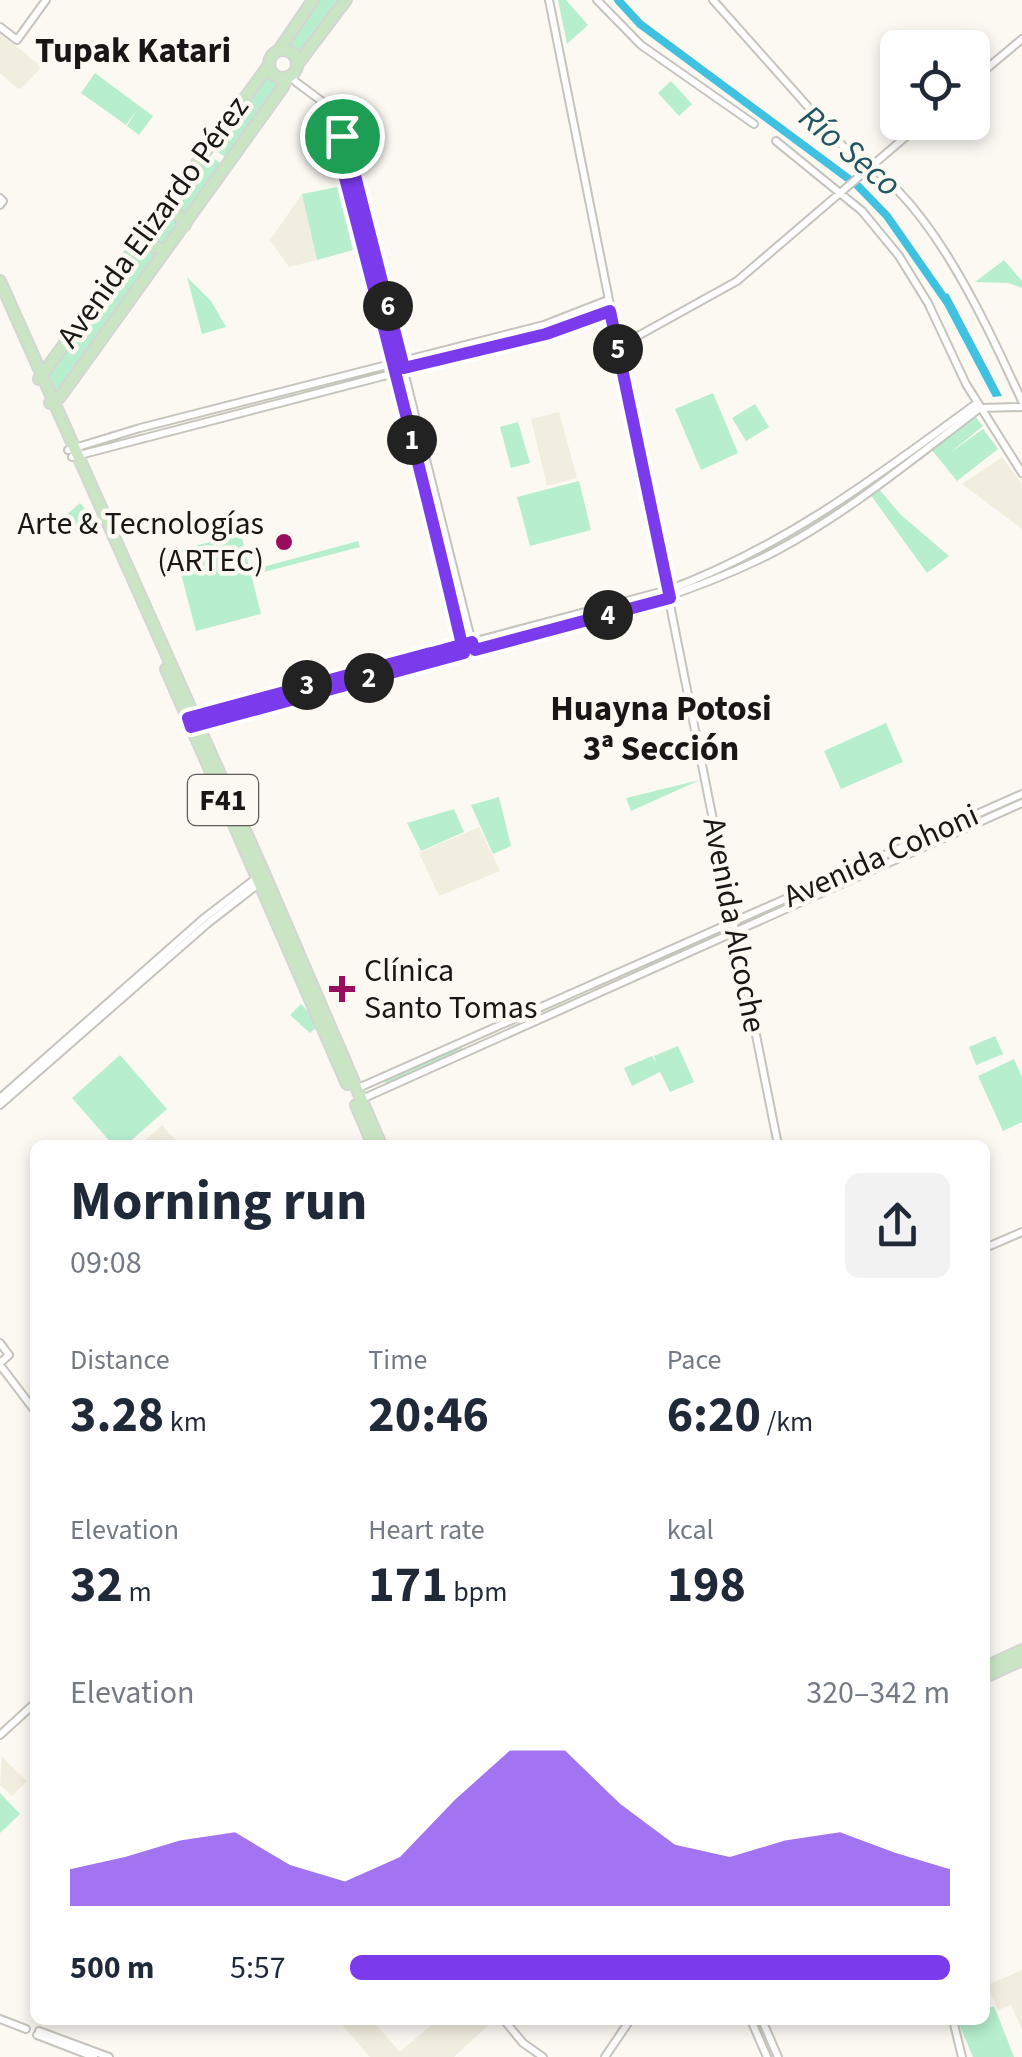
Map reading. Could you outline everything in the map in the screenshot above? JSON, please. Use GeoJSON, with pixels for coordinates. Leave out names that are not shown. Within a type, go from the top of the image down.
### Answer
{"type":"FeatureCollection","features":[{"type":"Feature","properties":{"kind":"main road"},"geometry":{"type":"LineString","coordinates":[[279,50],[292,53],[292,73],[274,75],[269,66],[272,54],[279,50],[312,0]]}},
{"type":"Feature","properties":{"kind":"main road","name":"Avenida Elizardo Pérez"},"geometry":{"type":"LineString","coordinates":[[51,403],[346,0]]}},
{"type":"Feature","properties":{"kind":"main road","name":"Avenida Elizardo Pérez"},"geometry":{"type":"LineString","coordinates":[[40,378],[269,66]]}},
{"type":"Feature","properties":{"kind":"main road"},"geometry":{"type":"LineString","coordinates":[[164,206],[178,212],[185,225]]}},
{"type":"Feature","properties":{"kind":"main road"},"geometry":{"type":"LineString","coordinates":[[143,236],[154,248],[166,250]]}},
{"type":"Feature","properties":{"kind":"main road","name":"F41"},"geometry":{"type":"LineString","coordinates":[[0,281],[379,1140]]}},
{"type":"Feature","properties":{"kind":"main road","name":"F41"},"geometry":{"type":"LineString","coordinates":[[2,302],[40,378]]}},
{"type":"Feature","properties":{"kind":"main road","name":"F41"},"geometry":{"type":"LineString","coordinates":[[262,878],[371,1140]]}},
{"type":"Feature","properties":{"kind":"main road"},"geometry":{"type":"LineString","coordinates":[[990,1664],[1022,1650]]}},
{"type":"Feature","properties":{"kind":"main road"},"geometry":{"type":"LineString","coordinates":[[990,1675],[1022,1660]]}},
{"type":"Feature","properties":{"kind":"street"},"geometry":{"type":"LineString","coordinates":[[0,27],[17,40],[46,0]]}},
{"type":"Feature","properties":{"kind":"street","name":"Avenida Alcoche"},"geometry":{"type":"LineString","coordinates":[[549,0],[777,1140]]}},
{"type":"Feature","properties":{"kind":"street"},"geometry":{"type":"LineString","coordinates":[[597,0],[641,45],[754,124]]}},
{"type":"Feature","properties":{"kind":"street"},"geometry":{"type":"LineString","coordinates":[[193,721],[669,594],[781,548],[846,508],[979,406],[1022,404],[966,287],[924,223],[872,165],[851,155],[713,0]]}},
{"type":"Feature","properties":{"kind":"street"},"geometry":{"type":"LineString","coordinates":[[990,66],[1022,40]]}},
{"type":"Feature","properties":{"kind":"street"},"geometry":{"type":"LineString","coordinates":[[292,73],[352,123],[334,148],[338,151],[463,649]]}},
{"type":"Feature","properties":{"kind":"street"},"geometry":{"type":"LineString","coordinates":[[342,136],[473,646]]}},
{"type":"Feature","properties":{"kind":"street"},"geometry":{"type":"LineString","coordinates":[[776,140],[862,212],[910,271],[979,406],[1022,473]]}},
{"type":"Feature","properties":{"kind":"street"},"geometry":{"type":"LineString","coordinates":[[618,348],[721,292],[902,140]]}},
{"type":"Feature","properties":{"kind":"street"},"geometry":{"type":"LineString","coordinates":[[73,452],[544,325],[608,300]]}},
{"type":"Feature","properties":{"kind":"street"},"geometry":{"type":"LineString","coordinates":[[403,364],[546,334],[610,311]]}},
{"type":"Feature","properties":{"kind":"street","name":"Avenida Cohoni"},"geometry":{"type":"LineString","coordinates":[[359,1095],[733,920],[1022,794]]}},
{"type":"Feature","properties":{"kind":"street","name":"Avenida Cohoni"},"geometry":{"type":"LineString","coordinates":[[359,1095],[1022,804]]}},
{"type":"Feature","properties":{"kind":"street"},"geometry":{"type":"LineString","coordinates":[[0,1101],[203,920],[262,878]]}},
{"type":"Feature","properties":{"kind":"street"},"geometry":{"type":"LineString","coordinates":[[990,1246],[1022,1232]]}},
{"type":"Feature","properties":{"kind":"street"},"geometry":{"type":"LineString","coordinates":[[0,1344],[10,1354],[0,1364],[30,1404]]}},
{"type":"Feature","properties":{"kind":"street"},"geometry":{"type":"LineString","coordinates":[[0,1735],[30,1707]]}},
{"type":"Feature","properties":{"kind":"street"},"geometry":{"type":"LineString","coordinates":[[0,2019],[26,2029]]}},
{"type":"Feature","properties":{"kind":"street"},"geometry":{"type":"LineString","coordinates":[[508,2025],[543,2057]]}},
{"type":"Feature","properties":{"kind":"street"},"geometry":{"type":"LineString","coordinates":[[605,2057],[627,2025]]}},
{"type":"Feature","properties":{"kind":"street"},"geometry":{"type":"LineString","coordinates":[[754,2025],[768,2057]]}},
{"type":"Feature","properties":{"kind":"street"},"geometry":{"type":"LineString","coordinates":[[764,2025],[778,2057]]}},
{"type":"Feature","properties":{"kind":"street"},"geometry":{"type":"LineString","coordinates":[[954,2025],[962,2057]]}},
{"type":"Feature","properties":{"kind":"street"},"geometry":{"type":"LineString","coordinates":[[94,2057],[38,2033],[109,2057]]}},
{"type":"Feature","properties":{"kind":"shaded area"},"geometry":{"type":"Polygon","coordinates":[[[0,33],[40,69],[22,88],[18,89],[0,73],[0,33]]]}},
{"type":"Feature","properties":{"kind":"shaded area"},"geometry":{"type":"Polygon","coordinates":[[[302,194],[317,260],[289,267],[270,240],[302,194]]]}},
{"type":"Feature","properties":{"kind":"shaded area"},"geometry":{"type":"Polygon","coordinates":[[[559,412],[577,478],[547,486],[531,419],[559,412]]]}},
{"type":"Feature","properties":{"kind":"shaded area"},"geometry":{"type":"Polygon","coordinates":[[[1002,457],[1022,484],[1022,529],[962,484],[1002,457]]]}},
{"type":"Feature","properties":{"kind":"shaded area"},"geometry":{"type":"Polygon","coordinates":[[[479,827],[500,871],[439,896],[419,853],[479,827]]]}},
{"type":"Feature","properties":{"kind":"shaded area"},"geometry":{"type":"Polygon","coordinates":[[[162,1125],[176,1140],[145,1140],[162,1125]]]}},
{"type":"Feature","properties":{"kind":"shaded area"},"geometry":{"type":"Polygon","coordinates":[[[2,1757],[27,1781],[12,1796],[0,1785],[2,1757]]]}},
{"type":"Feature","properties":{"kind":"shaded area"},"geometry":{"type":"Polygon","coordinates":[[[1022,1970],[1022,2029],[1011,2005],[998,2010],[990,1984],[1022,1970]]]}},
{"type":"Feature","properties":{"kind":"shaded area"},"geometry":{"type":"Polygon","coordinates":[[[342,2025],[376,2025],[400,2052],[431,2025],[489,2025],[454,2057],[370,2057],[342,2025]]]}},
{"type":"Feature","properties":{"kind":"green space"},"geometry":{"type":"Polygon","coordinates":[[[316,0],[340,0],[299,58],[287,46],[316,0]]]}},
{"type":"Feature","properties":{"kind":"green space"},"geometry":{"type":"Polygon","coordinates":[[[558,0],[566,0],[588,25],[567,44],[558,0]]]}},
{"type":"Feature","properties":{"kind":"green space"},"geometry":{"type":"Polygon","coordinates":[[[268,71],[272,78],[284,82],[228,159],[212,148],[268,71]]]}},
{"type":"Feature","properties":{"kind":"green space"},"geometry":{"type":"Polygon","coordinates":[[[95,73],[153,116],[139,135],[127,126],[137,110],[126,125],[81,93],[95,73]]]}},
{"type":"Feature","properties":{"kind":"green space"},"geometry":{"type":"Polygon","coordinates":[[[671,81],[692,104],[679,116],[658,93],[671,81]]]}},
{"type":"Feature","properties":{"kind":"green space"},"geometry":{"type":"Polygon","coordinates":[[[208,154],[223,165],[186,215],[171,204],[208,154]]]}},
{"type":"Feature","properties":{"kind":"green space"},"geometry":{"type":"Polygon","coordinates":[[[337,187],[353,250],[317,260],[302,194],[337,187]]]}},
{"type":"Feature","properties":{"kind":"green space"},"geometry":{"type":"Polygon","coordinates":[[[170,213],[180,226],[167,243],[157,243],[151,232],[164,214],[170,213]]]}},
{"type":"Feature","properties":{"kind":"green space"},"geometry":{"type":"Polygon","coordinates":[[[145,241],[160,253],[58,394],[49,374],[145,241]]]}},
{"type":"Feature","properties":{"kind":"green space"},"geometry":{"type":"Polygon","coordinates":[[[1004,260],[1022,281],[1022,288],[1008,283],[975,282],[1004,260]]]}},
{"type":"Feature","properties":{"kind":"green space"},"geometry":{"type":"Polygon","coordinates":[[[187,277],[211,301],[226,327],[202,334],[187,277]]]}},
{"type":"Feature","properties":{"kind":"green space"},"geometry":{"type":"Polygon","coordinates":[[[713,393],[738,453],[701,470],[675,409],[713,393]]]}},
{"type":"Feature","properties":{"kind":"green space"},"geometry":{"type":"Polygon","coordinates":[[[755,404],[769,427],[746,441],[732,418],[755,404]]]}},
{"type":"Feature","properties":{"kind":"green space"},"geometry":{"type":"Polygon","coordinates":[[[974,415],[983,426],[950,453],[983,429],[998,449],[957,481],[931,449],[974,415]]]}},
{"type":"Feature","properties":{"kind":"green space"},"geometry":{"type":"Polygon","coordinates":[[[518,422],[530,463],[511,468],[500,427],[518,422]]]}},
{"type":"Feature","properties":{"kind":"green space"},"geometry":{"type":"Polygon","coordinates":[[[579,481],[591,530],[530,546],[517,497],[579,481]]]}},
{"type":"Feature","properties":{"kind":"green space"},"geometry":{"type":"Polygon","coordinates":[[[878,488],[901,515],[949,556],[927,573],[870,494],[878,488]]]}},
{"type":"Feature","properties":{"kind":"green space"},"geometry":{"type":"Polygon","coordinates":[[[80,503],[91,516],[70,535],[58,522],[80,503]]]}},
{"type":"Feature","properties":{"kind":"green space"},"geometry":{"type":"Polygon","coordinates":[[[241,534],[261,614],[196,631],[175,551],[241,534]]]}},
{"type":"Feature","properties":{"kind":"green space"},"geometry":{"type":"Polygon","coordinates":[[[358,541],[360,547],[264,572],[263,567],[358,541]]]}},
{"type":"Feature","properties":{"kind":"green space"},"geometry":{"type":"Polygon","coordinates":[[[886,723],[903,762],[841,789],[824,751],[886,723]]]}},
{"type":"Feature","properties":{"kind":"green space"},"geometry":{"type":"Polygon","coordinates":[[[700,780],[631,811],[626,798],[700,780]]]}},
{"type":"Feature","properties":{"kind":"green space"},"geometry":{"type":"Polygon","coordinates":[[[499,797],[511,846],[493,854],[471,805],[499,797]]]}},
{"type":"Feature","properties":{"kind":"green space"},"geometry":{"type":"Polygon","coordinates":[[[454,809],[464,832],[421,851],[407,823],[454,809]]]}},
{"type":"Feature","properties":{"kind":"green space"},"geometry":{"type":"Polygon","coordinates":[[[975,817],[977,821],[820,891],[818,887],[975,817]]]}},
{"type":"Feature","properties":{"kind":"green space"},"geometry":{"type":"Polygon","coordinates":[[[301,1004],[318,1021],[310,1033],[290,1015],[301,1004]]]}},
{"type":"Feature","properties":{"kind":"green space"},"geometry":{"type":"Polygon","coordinates":[[[995,1036],[1003,1054],[976,1065],[969,1047],[995,1036]]]}},
{"type":"Feature","properties":{"kind":"green space"},"geometry":{"type":"Polygon","coordinates":[[[461,1046],[463,1051],[387,1084],[384,1081],[461,1046]]]}},
{"type":"Feature","properties":{"kind":"green space"},"geometry":{"type":"Polygon","coordinates":[[[678,1046],[694,1082],[670,1092],[660,1072],[632,1086],[624,1068],[652,1056],[656,1063],[654,1056],[678,1046]]]}},
{"type":"Feature","properties":{"kind":"green space"},"geometry":{"type":"Polygon","coordinates":[[[120,1055],[167,1109],[132,1140],[109,1140],[72,1098],[120,1055]]]}},
{"type":"Feature","properties":{"kind":"green space"},"geometry":{"type":"Polygon","coordinates":[[[1014,1059],[1022,1077],[1022,1122],[1003,1131],[978,1076],[1014,1059]]]}},
{"type":"Feature","properties":{"kind":"green space"},"geometry":{"type":"Polygon","coordinates":[[[0,1793],[20,1814],[0,1833],[0,1793]]]}},
{"type":"Feature","properties":{"kind":"green space"},"geometry":{"type":"Polygon","coordinates":[[[994,2006],[1014,2057],[973,2057],[959,2025],[990,2025],[990,2008],[994,2006]]]}},
{"type":"Feature","properties":{"kind":"water"},"geometry":{"type":"Polygon","coordinates":[[[948,293],[1002,396],[993,397],[940,297],[948,293]]]}},
{"type":"Feature","properties":{"kind":"waterway","name":"Río Seco"},"geometry":{"type":"LineString","coordinates":[[618,0],[640,24],[857,185],[887,216],[947,302]]}},
{"type":"Feature","properties":{"kind":"place","name":"Arte & Tecnologías (ARTEC)"},"geometry":{"type":"Point","coordinates":[284,542]}},
{"type":"Feature","properties":{"kind":"place","name":"Clínica Santo Tomas"},"geometry":{"type":"Point","coordinates":[342,989]}},
{"type":"Feature","properties":{"kind":"district","name":"Tupak Katari"},"geometry":{"type":"Point","coordinates":[133,51]}},
{"type":"Feature","properties":{"kind":"district","name":"Huayna Potosi 3ª Sección"},"geometry":{"type":"Point","coordinates":[661,729]}},
{"type":"Feature","properties":{"kind":"route"},"geometry":{"type":"LineString","coordinates":[[342,136],[334,148],[356,220],[445,571],[462,645],[464,653],[191,727],[188,718],[289,690],[432,653],[462,645],[472,642],[475,650],[670,598],[610,311],[546,334],[404,368],[342,136]]}}]}
